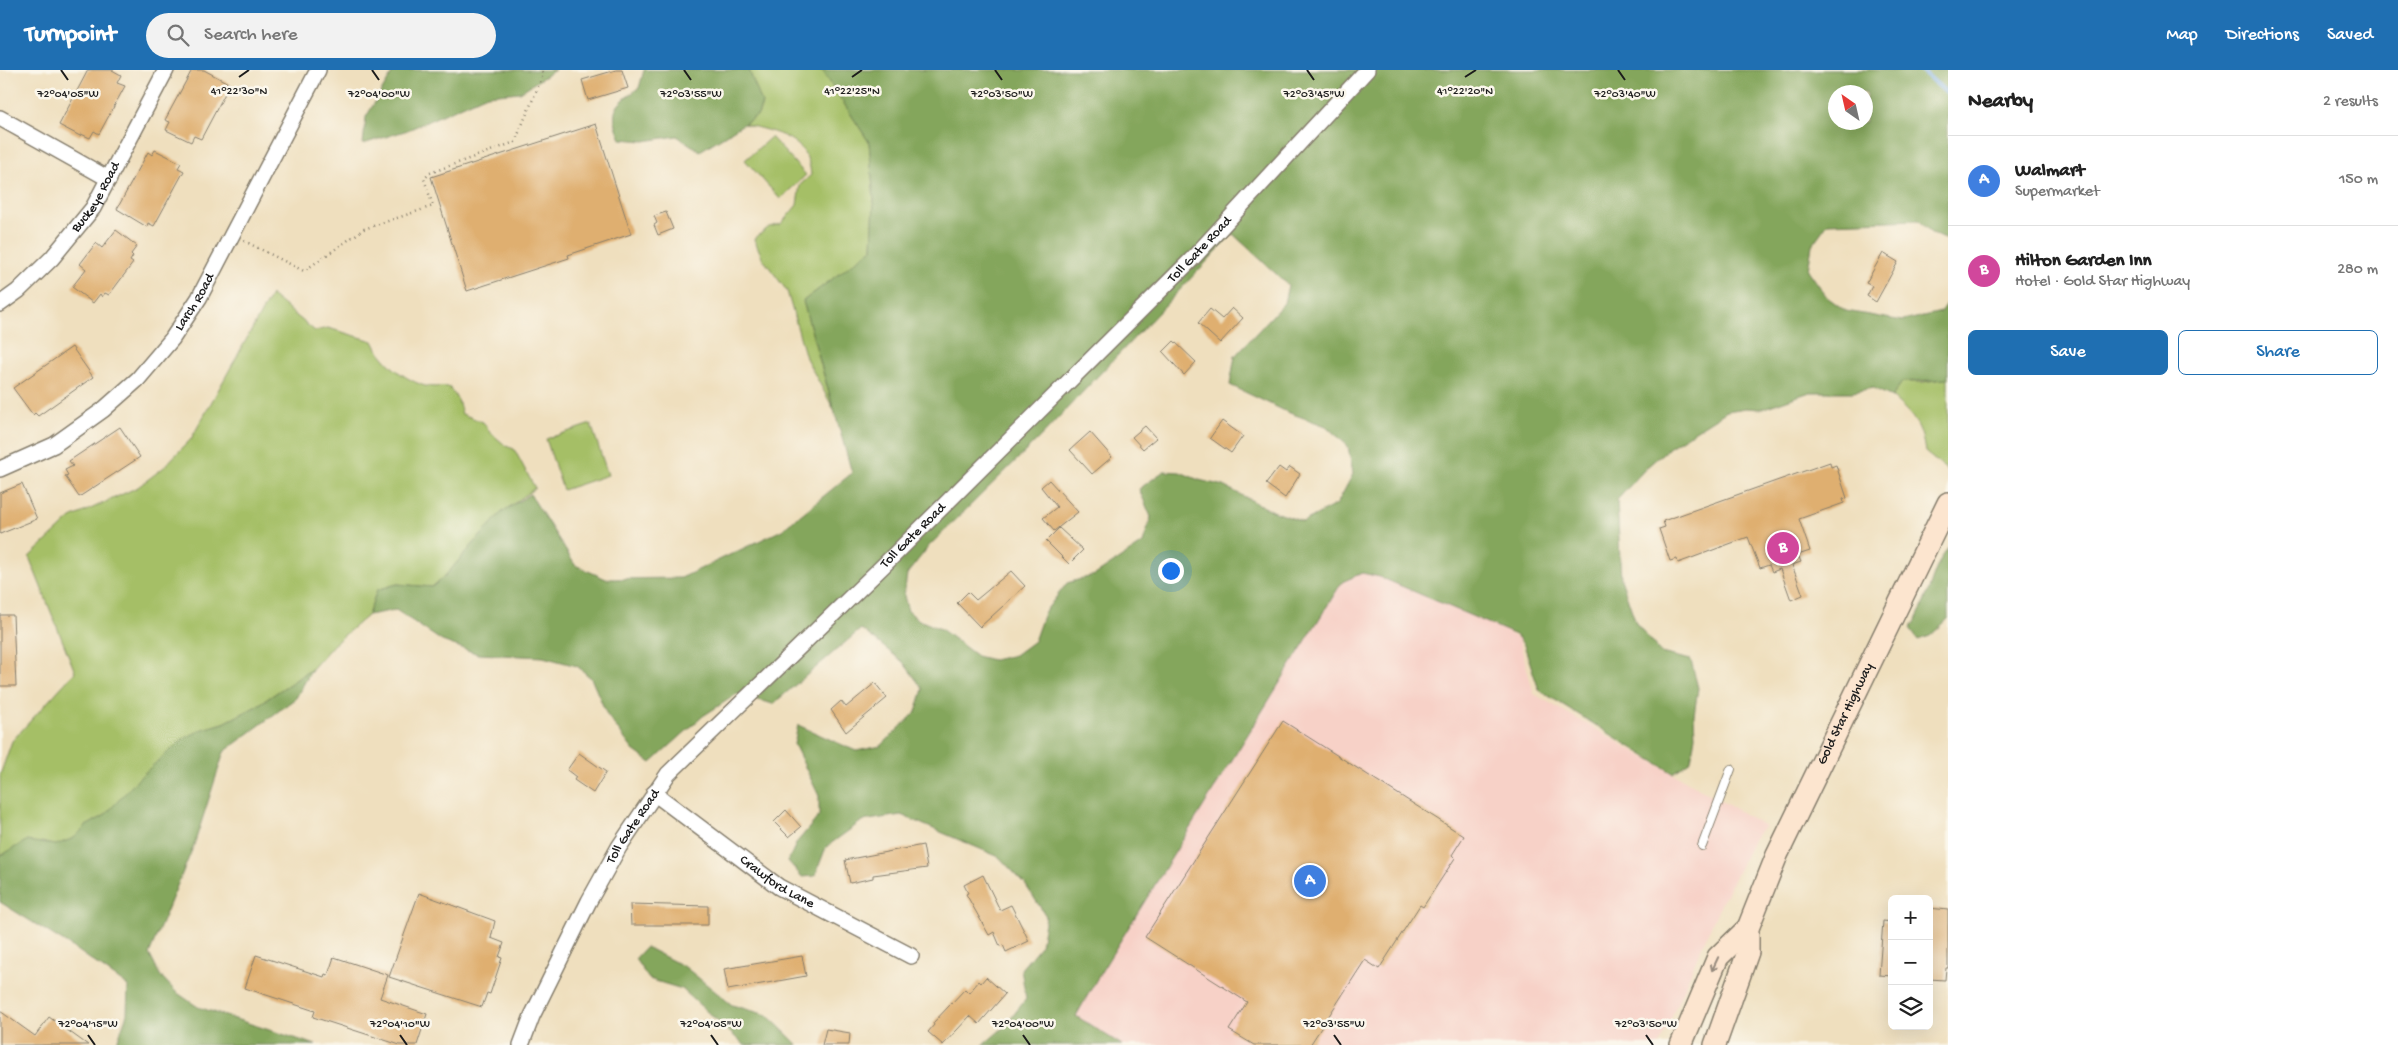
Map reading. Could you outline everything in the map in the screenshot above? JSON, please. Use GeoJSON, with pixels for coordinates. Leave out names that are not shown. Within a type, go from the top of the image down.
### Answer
{"type":"FeatureCollection","features":[{"type":"Feature","properties":{"kind":"main road","name":"Gold Star Highway"},"geometry":{"type":"LineString","coordinates":[[1715,1045],[1748,952],[1748,928],[1777,855],[1948,503]]}},
{"type":"Feature","properties":{"kind":"main road","name":"Gold Star Highway"},"geometry":{"type":"LineString","coordinates":[[1681,1045],[1718,957],[1748,928]]}},
{"type":"Feature","properties":{"kind":"street","name":"Buckeye Road"},"geometry":{"type":"LineString","coordinates":[[0,304],[18,291],[52,258],[93,208],[166,70]]}},
{"type":"Feature","properties":{"kind":"street","name":"Larch Road"},"geometry":{"type":"LineString","coordinates":[[0,469],[54,444],[102,410],[138,379],[172,339],[188,315],[232,236],[318,70]]}},
{"type":"Feature","properties":{"kind":"street","name":"Toll Gate Road"},"geometry":{"type":"LineString","coordinates":[[521,1045],[532,1016],[589,901],[619,847],[668,774],[883,566],[1191,260],[1367,70]]}},
{"type":"Feature","properties":{"kind":"street"},"geometry":{"type":"LineString","coordinates":[[0,118],[109,179]]}},
{"type":"Feature","properties":{"kind":"street","name":"Crawford Lane"},"geometry":{"type":"LineString","coordinates":[[654,793],[779,887],[911,956]]}},
{"type":"Feature","properties":{"kind":"lane"},"geometry":{"type":"LineString","coordinates":[[1702,846],[1731,769]]}},
{"type":"Feature","properties":{"kind":"path"},"geometry":{"type":"LineString","coordinates":[[232,236],[304,270],[364,229],[433,206],[424,179],[430,173],[515,142],[544,76],[541,70]]}},
{"type":"Feature","properties":{"kind":"shaded area"},"geometry":{"type":"Polygon","coordinates":[[[1355,543],[1519,639],[1534,694],[1765,826],[1756,835],[1718,910],[1659,1045],[1025,1045],[1355,543]]]}},
{"type":"Feature","properties":{"kind":"green space"},"geometry":{"type":"Polygon","coordinates":[[[394,70],[555,70],[520,92],[487,95],[408,130],[363,144],[366,117],[394,70]]]}},
{"type":"Feature","properties":{"kind":"green space"},"geometry":{"type":"Polygon","coordinates":[[[644,70],[749,70],[762,103],[758,115],[700,151],[677,136],[644,141],[621,139],[615,121],[616,109],[624,99],[639,88],[644,70]]]}},
{"type":"Feature","properties":{"kind":"green space"},"geometry":{"type":"Polygon","coordinates":[[[749,70],[822,70],[869,142],[874,200],[872,249],[803,301],[833,408],[806,358],[787,291],[763,259],[754,239],[769,227],[781,224],[797,205],[800,185],[811,175],[809,162],[797,144],[788,138],[768,130],[744,124],[758,115],[762,104],[749,70]]]}},
{"type":"Feature","properties":{"kind":"green space"},"geometry":{"type":"Polygon","coordinates":[[[822,70],[1948,70],[1948,240],[1932,234],[1919,220],[1828,223],[1812,245],[1808,270],[1827,297],[1846,311],[1903,321],[1941,312],[1948,302],[1948,379],[1902,382],[1892,397],[1873,388],[1853,392],[1810,392],[1761,409],[1746,408],[1727,411],[1670,447],[1647,467],[1617,500],[1621,579],[1636,623],[1661,653],[1691,660],[1698,688],[1694,715],[1695,736],[1691,761],[1673,773],[1539,690],[1524,645],[1516,635],[1380,577],[1362,573],[1342,582],[1098,977],[1076,1016],[1122,1045],[983,1045],[1004,1027],[1026,999],[1021,969],[1041,945],[1046,916],[1025,884],[999,857],[901,815],[862,821],[826,847],[815,876],[802,877],[788,861],[797,842],[819,816],[819,796],[794,744],[798,725],[856,751],[881,746],[916,712],[923,689],[903,662],[861,629],[773,704],[737,694],[703,716],[651,763],[633,750],[607,715],[591,678],[577,666],[543,657],[478,654],[442,641],[396,610],[368,615],[377,590],[397,584],[432,587],[445,576],[501,513],[530,494],[575,565],[606,579],[681,578],[782,530],[852,473],[803,301],[872,249],[874,200],[869,142],[822,70]],[[1233,234],[1038,439],[929,546],[907,574],[904,596],[908,611],[919,620],[941,629],[977,656],[993,660],[1015,655],[1034,641],[1044,613],[1067,583],[1095,575],[1143,543],[1151,517],[1139,489],[1164,471],[1180,472],[1199,480],[1224,486],[1270,510],[1303,522],[1337,504],[1353,474],[1348,446],[1326,426],[1287,412],[1230,385],[1235,356],[1284,303],[1288,285],[1233,234]]]}},
{"type":"Feature","properties":{"kind":"green space"},"geometry":{"type":"Polygon","coordinates":[[[771,137],[806,175],[780,199],[745,160],[771,137]]]}},
{"type":"Feature","properties":{"kind":"green space"},"geometry":{"type":"Polygon","coordinates":[[[271,295],[315,331],[328,328],[373,341],[387,362],[407,378],[425,386],[449,387],[458,400],[462,414],[483,422],[490,432],[506,446],[514,449],[535,488],[501,513],[445,576],[432,587],[397,584],[377,590],[368,615],[333,645],[312,669],[255,707],[224,723],[203,729],[104,816],[86,826],[74,838],[56,846],[42,842],[0,856],[0,775],[12,741],[75,672],[29,557],[71,518],[138,487],[163,468],[191,439],[271,295]]]}},
{"type":"Feature","properties":{"kind":"green space"},"geometry":{"type":"Polygon","coordinates":[[[1948,378],[1948,471],[1925,452],[1921,434],[1915,421],[1892,397],[1902,382],[1924,382],[1948,378]]]}},
{"type":"Feature","properties":{"kind":"green space"},"geometry":{"type":"Polygon","coordinates":[[[591,424],[608,475],[563,490],[546,439],[591,424]]]}},
{"type":"Feature","properties":{"kind":"green space"},"geometry":{"type":"Polygon","coordinates":[[[1948,547],[1948,619],[1930,636],[1918,640],[1910,629],[1917,619],[1937,567],[1948,547]]]}},
{"type":"Feature","properties":{"kind":"green space"},"geometry":{"type":"Polygon","coordinates":[[[312,669],[296,698],[224,752],[194,845],[149,954],[160,975],[176,992],[198,1007],[316,1045],[116,1045],[127,1014],[128,986],[77,950],[0,902],[0,856],[26,841],[56,845],[74,838],[86,826],[104,816],[141,776],[183,739],[203,729],[224,723],[255,707],[312,669]]]}},
{"type":"Feature","properties":{"kind":"green space"},"geometry":{"type":"Polygon","coordinates":[[[646,947],[685,967],[732,1005],[767,1015],[798,1045],[744,1045],[682,989],[649,979],[635,959],[646,947]]]}},
{"type":"Feature","properties":{"kind":"building"},"geometry":{"type":"Polygon","coordinates":[[[88,70],[112,70],[121,75],[117,83],[125,86],[99,134],[94,131],[90,138],[81,134],[80,136],[59,125],[88,70]]]}},
{"type":"Feature","properties":{"kind":"building"},"geometry":{"type":"Polygon","coordinates":[[[192,70],[204,70],[230,84],[201,139],[194,136],[191,142],[166,130],[170,122],[165,120],[192,70]]]}},
{"type":"Feature","properties":{"kind":"building"},"geometry":{"type":"Polygon","coordinates":[[[622,70],[628,88],[588,100],[582,80],[622,70]]]}},
{"type":"Feature","properties":{"kind":"building"},"geometry":{"type":"Polygon","coordinates":[[[596,124],[631,234],[568,255],[569,258],[467,291],[431,177],[596,124]]]}},
{"type":"Feature","properties":{"kind":"building"},"geometry":{"type":"Polygon","coordinates":[[[155,150],[181,163],[178,168],[184,171],[154,226],[148,223],[147,227],[117,209],[148,152],[152,155],[155,150]]]}},
{"type":"Feature","properties":{"kind":"building"},"geometry":{"type":"Polygon","coordinates":[[[666,212],[673,229],[658,235],[654,225],[657,223],[654,216],[666,212]]]}},
{"type":"Feature","properties":{"kind":"building"},"geometry":{"type":"Polygon","coordinates":[[[116,230],[137,246],[131,254],[133,256],[130,261],[133,263],[109,295],[105,293],[102,297],[100,294],[93,303],[72,287],[86,269],[80,264],[96,243],[102,248],[116,230]]]}},
{"type":"Feature","properties":{"kind":"building"},"geometry":{"type":"Polygon","coordinates":[[[1883,253],[1898,262],[1876,302],[1867,296],[1872,286],[1866,283],[1883,253]]]}},
{"type":"Feature","properties":{"kind":"building"},"geometry":{"type":"Polygon","coordinates":[[[1232,308],[1243,318],[1220,343],[1198,323],[1210,309],[1222,319],[1232,308]]]}},
{"type":"Feature","properties":{"kind":"building"},"geometry":{"type":"Polygon","coordinates":[[[1174,341],[1196,362],[1184,375],[1163,352],[1174,341]]]}},
{"type":"Feature","properties":{"kind":"building"},"geometry":{"type":"Polygon","coordinates":[[[72,347],[93,377],[38,416],[35,413],[33,415],[13,388],[72,347]]]}},
{"type":"Feature","properties":{"kind":"building"},"geometry":{"type":"Polygon","coordinates":[[[1222,421],[1243,436],[1231,453],[1210,438],[1222,421]]]}},
{"type":"Feature","properties":{"kind":"building"},"geometry":{"type":"Polygon","coordinates":[[[1145,426],[1156,438],[1143,449],[1132,437],[1145,426]]]}},
{"type":"Feature","properties":{"kind":"building"},"geometry":{"type":"Polygon","coordinates":[[[120,427],[140,457],[79,497],[65,476],[68,475],[65,470],[73,466],[69,461],[120,427]]]}},
{"type":"Feature","properties":{"kind":"building"},"geometry":{"type":"Polygon","coordinates":[[[1090,432],[1112,457],[1092,474],[1070,450],[1090,432]]]}},
{"type":"Feature","properties":{"kind":"building"},"geometry":{"type":"Polygon","coordinates":[[[1830,462],[1831,467],[1836,465],[1847,498],[1843,499],[1844,503],[1799,519],[1810,551],[1798,555],[1801,562],[1792,565],[1803,595],[1791,600],[1780,569],[1772,572],[1769,565],[1760,568],[1748,537],[1678,563],[1677,559],[1670,561],[1659,529],[1665,527],[1663,521],[1830,462]]]}},
{"type":"Feature","properties":{"kind":"building"},"geometry":{"type":"Polygon","coordinates":[[[1279,467],[1286,472],[1290,467],[1300,474],[1285,498],[1266,484],[1279,467]]]}},
{"type":"Feature","properties":{"kind":"building"},"geometry":{"type":"Polygon","coordinates":[[[1049,480],[1078,512],[1054,531],[1043,518],[1057,507],[1041,487],[1049,480]]]}},
{"type":"Feature","properties":{"kind":"building"},"geometry":{"type":"Polygon","coordinates":[[[22,484],[37,519],[0,534],[0,493],[22,484]]]}},
{"type":"Feature","properties":{"kind":"building"},"geometry":{"type":"Polygon","coordinates":[[[1059,528],[1083,550],[1069,564],[1046,541],[1059,528]]]}},
{"type":"Feature","properties":{"kind":"building"},"geometry":{"type":"Polygon","coordinates":[[[1011,571],[1025,586],[980,627],[957,603],[968,592],[976,600],[1011,571]]]}},
{"type":"Feature","properties":{"kind":"building"},"geometry":{"type":"Polygon","coordinates":[[[0,615],[13,615],[16,686],[0,686],[0,615]]]}},
{"type":"Feature","properties":{"kind":"building"},"geometry":{"type":"Polygon","coordinates":[[[875,683],[887,698],[846,732],[831,710],[841,701],[846,707],[875,683]]]}},
{"type":"Feature","properties":{"kind":"building"},"geometry":{"type":"Polygon","coordinates":[[[1283,721],[1464,836],[1452,855],[1455,858],[1423,907],[1420,905],[1379,969],[1365,960],[1310,1045],[1254,1045],[1229,1030],[1247,1002],[1145,937],[1283,721]]]}},
{"type":"Feature","properties":{"kind":"building"},"geometry":{"type":"Polygon","coordinates":[[[579,753],[606,772],[593,793],[574,780],[576,777],[567,770],[579,753]]]}},
{"type":"Feature","properties":{"kind":"building"},"geometry":{"type":"Polygon","coordinates":[[[786,810],[801,827],[789,837],[774,822],[786,810]]]}},
{"type":"Feature","properties":{"kind":"building"},"geometry":{"type":"Polygon","coordinates":[[[923,845],[927,868],[873,875],[873,878],[850,883],[845,860],[923,845]]]}},
{"type":"Feature","properties":{"kind":"building"},"geometry":{"type":"Polygon","coordinates":[[[983,875],[1000,910],[1011,905],[1029,941],[1006,952],[1003,945],[1000,946],[994,932],[989,935],[966,894],[968,893],[964,885],[983,875]]]}},
{"type":"Feature","properties":{"kind":"building"},"geometry":{"type":"Polygon","coordinates":[[[419,893],[495,921],[491,938],[504,943],[499,957],[502,958],[490,994],[487,993],[482,1007],[389,977],[419,893]]]}},
{"type":"Feature","properties":{"kind":"building"},"geometry":{"type":"Polygon","coordinates":[[[630,904],[708,906],[708,925],[631,925],[630,904]]]}},
{"type":"Feature","properties":{"kind":"building"},"geometry":{"type":"Polygon","coordinates":[[[1933,908],[1948,910],[1948,968],[1946,968],[1945,980],[1933,979],[1933,908]]]}},
{"type":"Feature","properties":{"kind":"building"},"geometry":{"type":"Polygon","coordinates":[[[1883,921],[1888,922],[1888,976],[1879,975],[1883,921]]]}},
{"type":"Feature","properties":{"kind":"building"},"geometry":{"type":"Polygon","coordinates":[[[256,955],[324,977],[325,974],[328,975],[334,957],[388,975],[380,998],[427,1014],[417,1045],[400,1045],[313,1017],[315,1011],[245,988],[256,955]]]}},
{"type":"Feature","properties":{"kind":"building"},"geometry":{"type":"Polygon","coordinates":[[[802,956],[806,976],[728,990],[724,969],[802,956]]]}},
{"type":"Feature","properties":{"kind":"building"},"geometry":{"type":"Polygon","coordinates":[[[986,977],[1005,994],[979,1024],[970,1016],[943,1045],[928,1032],[934,1025],[933,1023],[965,989],[969,993],[979,981],[981,983],[986,977]]]}},
{"type":"Feature","properties":{"kind":"building"},"geometry":{"type":"Polygon","coordinates":[[[0,1011],[35,1036],[49,1017],[88,1045],[0,1045],[0,1011]]]}},
{"type":"Feature","properties":{"kind":"building"},"geometry":{"type":"Polygon","coordinates":[[[826,1029],[850,1033],[849,1045],[822,1045],[826,1029]]]}},
{"type":"Feature","properties":{"kind":"waterway"},"geometry":{"type":"LineString","coordinates":[[1921,70],[1948,94]]}},
{"type":"Feature","properties":{"kind":"place","name":"Hilton Garden Inn"},"geometry":{"type":"Point","coordinates":[1783,548]}},
{"type":"Feature","properties":{"kind":"place","name":"Walmart"},"geometry":{"type":"Point","coordinates":[1310,881]}}]}
